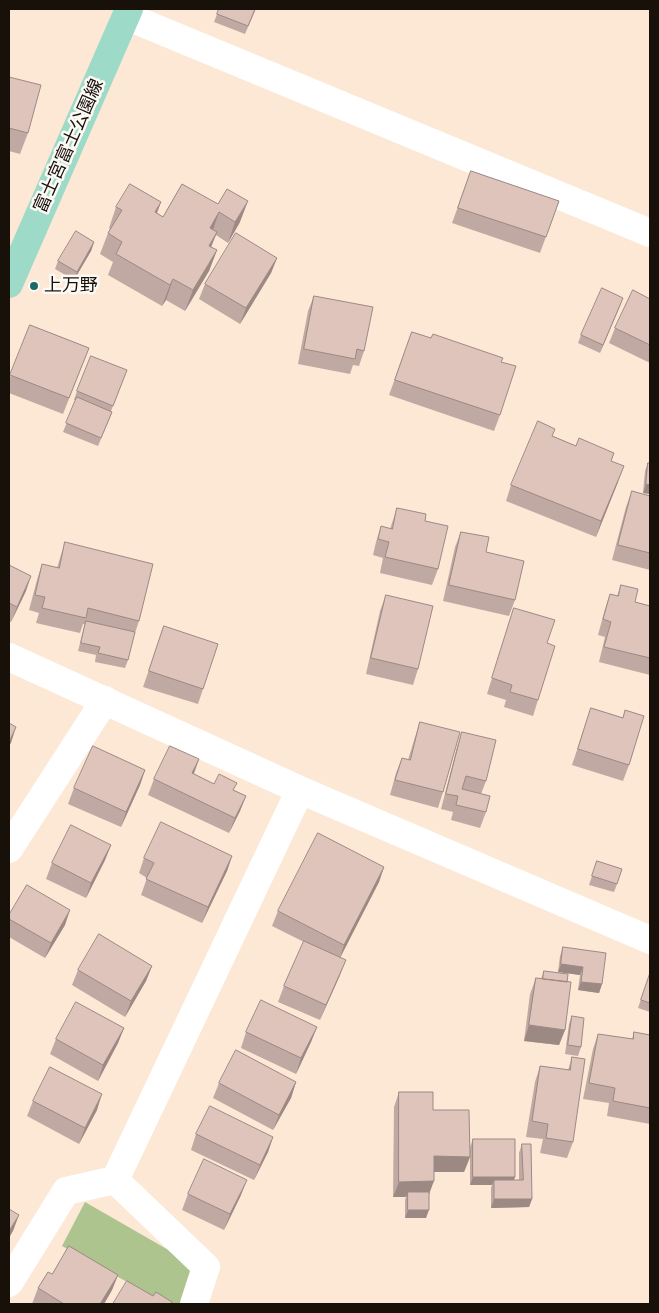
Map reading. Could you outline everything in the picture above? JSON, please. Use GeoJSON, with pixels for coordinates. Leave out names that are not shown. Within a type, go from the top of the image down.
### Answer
{"type":"FeatureCollection","features":[{"type":"Feature","properties":{"kind":"main road","name":"富士宮富士公園線"},"geometry":{"type":"LineString","coordinates":[[9,284],[128,12]]}},
{"type":"Feature","properties":{"kind":"street"},"geometry":{"type":"LineString","coordinates":[[128,12],[650,233]]}},
{"type":"Feature","properties":{"kind":"street"},"geometry":{"type":"LineString","coordinates":[[9,657],[300,790],[650,940]]}},
{"type":"Feature","properties":{"kind":"street"},"geometry":{"type":"LineString","coordinates":[[9,849],[105,700]]}},
{"type":"Feature","properties":{"kind":"street"},"geometry":{"type":"LineString","coordinates":[[115,1180],[300,790]]}},
{"type":"Feature","properties":{"kind":"street"},"geometry":{"type":"LineString","coordinates":[[9,1283],[66,1190],[115,1180]]}},
{"type":"Feature","properties":{"kind":"street"},"geometry":{"type":"LineString","coordinates":[[115,1180],[206,1267],[194,1304]]}},
{"type":"Feature","properties":{"kind":"green space"},"geometry":{"type":"Polygon","coordinates":[[[85,1202],[198,1267],[186,1304],[167,1304],[62,1246],[85,1202]]]}},
{"type":"Feature","properties":{"kind":"building"},"geometry":{"type":"Polygon","coordinates":[[[219,9],[255,9],[248,26],[217,14],[219,9]]]}},
{"type":"Feature","properties":{"kind":"building"},"geometry":{"type":"Polygon","coordinates":[[[9,77],[41,85],[28,133],[9,128],[9,77]]]}},
{"type":"Feature","properties":{"kind":"building"},"geometry":{"type":"Polygon","coordinates":[[[471,171],[559,201],[546,237],[458,208],[471,171]]]}},
{"type":"Feature","properties":{"kind":"building"},"geometry":{"type":"Polygon","coordinates":[[[130,184],[161,202],[155,212],[163,217],[182,184],[218,204],[227,189],[248,201],[235,222],[219,212],[210,228],[217,232],[209,246],[217,250],[193,290],[173,279],[170,285],[116,254],[122,242],[108,233],[122,210],[116,207],[130,184]]]}},
{"type":"Feature","properties":{"kind":"building"},"geometry":{"type":"Polygon","coordinates":[[[76,231],[94,242],[77,272],[58,261],[76,231]]]}},
{"type":"Feature","properties":{"kind":"building"},"geometry":{"type":"Polygon","coordinates":[[[236,233],[277,258],[246,308],[205,284],[236,233]]]}},
{"type":"Feature","properties":{"kind":"building"},"geometry":{"type":"Polygon","coordinates":[[[602,288],[623,298],[603,345],[581,335],[602,288]]]}},
{"type":"Feature","properties":{"kind":"building"},"geometry":{"type":"Polygon","coordinates":[[[633,290],[650,299],[650,345],[615,328],[633,290]]]}},
{"type":"Feature","properties":{"kind":"building"},"geometry":{"type":"Polygon","coordinates":[[[314,296],[373,307],[364,351],[357,349],[355,359],[304,349],[314,296]]]}},
{"type":"Feature","properties":{"kind":"building"},"geometry":{"type":"Polygon","coordinates":[[[30,325],[89,348],[69,398],[10,375],[30,325]]]}},
{"type":"Feature","properties":{"kind":"building"},"geometry":{"type":"Polygon","coordinates":[[[412,332],[431,338],[433,334],[503,358],[501,362],[516,366],[500,415],[395,380],[412,332]]]}},
{"type":"Feature","properties":{"kind":"building"},"geometry":{"type":"Polygon","coordinates":[[[91,356],[127,370],[113,406],[77,391],[91,356]]]}},
{"type":"Feature","properties":{"kind":"building"},"geometry":{"type":"Polygon","coordinates":[[[77,397],[112,412],[101,438],[66,423],[77,397]]]}},
{"type":"Feature","properties":{"kind":"building"},"geometry":{"type":"Polygon","coordinates":[[[538,421],[555,429],[552,436],[576,446],[579,438],[614,453],[611,461],[624,466],[601,521],[511,485],[538,421]]]}},
{"type":"Feature","properties":{"kind":"building"},"geometry":{"type":"Polygon","coordinates":[[[648,463],[650,463],[650,485],[646,484],[648,463]]]}},
{"type":"Feature","properties":{"kind":"building"},"geometry":{"type":"Polygon","coordinates":[[[632,491],[650,496],[650,553],[618,545],[632,491]]]}},
{"type":"Feature","properties":{"kind":"building"},"geometry":{"type":"Polygon","coordinates":[[[397,508],[426,514],[425,521],[448,526],[438,569],[385,557],[389,542],[378,539],[381,526],[392,529],[397,508]]]}},
{"type":"Feature","properties":{"kind":"building"},"geometry":{"type":"Polygon","coordinates":[[[461,532],[489,537],[486,552],[524,561],[515,600],[449,585],[461,532]]]}},
{"type":"Feature","properties":{"kind":"building"},"geometry":{"type":"Polygon","coordinates":[[[65,542],[153,564],[139,621],[88,608],[86,618],[42,608],[45,597],[35,595],[42,564],[59,568],[65,542]]]}},
{"type":"Feature","properties":{"kind":"building"},"geometry":{"type":"Polygon","coordinates":[[[9,565],[31,576],[17,607],[9,603],[9,565]]]}},
{"type":"Feature","properties":{"kind":"building"},"geometry":{"type":"Polygon","coordinates":[[[621,585],[638,589],[635,602],[650,606],[650,658],[604,647],[611,622],[603,619],[610,594],[618,596],[621,585]]]}},
{"type":"Feature","properties":{"kind":"building"},"geometry":{"type":"Polygon","coordinates":[[[386,595],[433,606],[418,669],[371,658],[386,595]]]}},
{"type":"Feature","properties":{"kind":"building"},"geometry":{"type":"Polygon","coordinates":[[[514,608],[555,620],[547,643],[555,646],[538,700],[510,692],[512,685],[492,678],[514,608]]]}},
{"type":"Feature","properties":{"kind":"building"},"geometry":{"type":"Polygon","coordinates":[[[86,621],[135,632],[128,660],[98,653],[100,647],[81,643],[86,621]]]}},
{"type":"Feature","properties":{"kind":"building"},"geometry":{"type":"Polygon","coordinates":[[[164,626],[218,644],[203,689],[149,671],[164,626]]]}},
{"type":"Feature","properties":{"kind":"building"},"geometry":{"type":"Polygon","coordinates":[[[591,708],[623,718],[625,710],[644,716],[629,765],[578,749],[591,708]]]}},
{"type":"Feature","properties":{"kind":"building"},"geometry":{"type":"Polygon","coordinates":[[[420,722],[460,732],[443,792],[395,780],[402,758],[410,760],[420,722]]]}},
{"type":"Feature","properties":{"kind":"building"},"geometry":{"type":"Polygon","coordinates":[[[9,723],[16,727],[9,742],[9,723]]]}},
{"type":"Feature","properties":{"kind":"building"},"geometry":{"type":"Polygon","coordinates":[[[462,732],[496,740],[486,781],[466,776],[462,789],[490,796],[486,812],[456,805],[458,796],[446,794],[462,732]]]}},
{"type":"Feature","properties":{"kind":"building"},"geometry":{"type":"Polygon","coordinates":[[[93,746],[145,770],[126,812],[74,788],[93,746]]]}},
{"type":"Feature","properties":{"kind":"building"},"geometry":{"type":"Polygon","coordinates":[[[170,746],[199,759],[192,773],[214,784],[219,774],[237,783],[233,790],[246,796],[235,818],[154,779],[170,746]]]}},
{"type":"Feature","properties":{"kind":"building"},"geometry":{"type":"Polygon","coordinates":[[[161,822],[232,856],[208,907],[146,879],[154,863],[144,858],[161,822]]]}},
{"type":"Feature","properties":{"kind":"building"},"geometry":{"type":"Polygon","coordinates":[[[71,825],[111,845],[91,883],[52,863],[71,825]]]}},
{"type":"Feature","properties":{"kind":"building"},"geometry":{"type":"Polygon","coordinates":[[[318,833],[384,867],[344,945],[278,911],[318,833]]]}},
{"type":"Feature","properties":{"kind":"building"},"geometry":{"type":"Polygon","coordinates":[[[597,861],[622,869],[617,884],[592,876],[597,861]]]}},
{"type":"Feature","properties":{"kind":"building"},"geometry":{"type":"Polygon","coordinates":[[[27,885],[70,910],[51,943],[9,919],[9,915],[27,885]]]}},
{"type":"Feature","properties":{"kind":"building"},"geometry":{"type":"Polygon","coordinates":[[[99,934],[152,966],[131,1001],[78,970],[99,934]]]}},
{"type":"Feature","properties":{"kind":"building"},"geometry":{"type":"Polygon","coordinates":[[[304,941],[346,960],[326,1005],[284,986],[304,941]]]}},
{"type":"Feature","properties":{"kind":"building"},"geometry":{"type":"Polygon","coordinates":[[[563,947],[606,953],[602,984],[581,982],[583,967],[561,964],[563,947]]]}},
{"type":"Feature","properties":{"kind":"building"},"geometry":{"type":"Polygon","coordinates":[[[544,971],[568,974],[567,982],[543,979],[544,971]]]}},
{"type":"Feature","properties":{"kind":"building"},"geometry":{"type":"Polygon","coordinates":[[[650,973],[650,1003],[641,1000],[650,973]]]}},
{"type":"Feature","properties":{"kind":"building"},"geometry":{"type":"Polygon","coordinates":[[[536,978],[571,982],[565,1030],[529,1025],[536,978]]]}},
{"type":"Feature","properties":{"kind":"building"},"geometry":{"type":"Polygon","coordinates":[[[261,1000],[317,1027],[301,1058],[246,1032],[261,1000]]]}},
{"type":"Feature","properties":{"kind":"building"},"geometry":{"type":"Polygon","coordinates":[[[76,1002],[124,1028],[103,1065],[56,1039],[76,1002]]]}},
{"type":"Feature","properties":{"kind":"building"},"geometry":{"type":"Polygon","coordinates":[[[572,1016],[584,1018],[581,1047],[568,1045],[572,1016]]]}},
{"type":"Feature","properties":{"kind":"building"},"geometry":{"type":"Polygon","coordinates":[[[634,1032],[650,1035],[650,1108],[613,1101],[615,1088],[589,1083],[598,1034],[633,1039],[634,1032]]]}},
{"type":"Feature","properties":{"kind":"building"},"geometry":{"type":"Polygon","coordinates":[[[236,1050],[296,1082],[279,1115],[219,1083],[236,1050]]]}},
{"type":"Feature","properties":{"kind":"building"},"geometry":{"type":"Polygon","coordinates":[[[572,1057],[585,1059],[573,1142],[546,1138],[548,1124],[532,1121],[540,1066],[570,1070],[572,1057]]]}},
{"type":"Feature","properties":{"kind":"building"},"geometry":{"type":"Polygon","coordinates":[[[50,1067],[102,1094],[85,1128],[33,1101],[50,1067]]]}},
{"type":"Feature","properties":{"kind":"building"},"geometry":{"type":"Polygon","coordinates":[[[399,1092],[433,1092],[433,1110],[469,1110],[470,1157],[434,1156],[434,1181],[399,1182],[399,1092]]]}},
{"type":"Feature","properties":{"kind":"building"},"geometry":{"type":"Polygon","coordinates":[[[210,1106],[273,1137],[260,1165],[196,1134],[210,1106]]]}},
{"type":"Feature","properties":{"kind":"building"},"geometry":{"type":"Polygon","coordinates":[[[473,1139],[515,1139],[515,1177],[473,1177],[473,1139]]]}},
{"type":"Feature","properties":{"kind":"building"},"geometry":{"type":"Polygon","coordinates":[[[522,1144],[531,1144],[532,1199],[494,1199],[494,1180],[523,1180],[522,1144]]]}},
{"type":"Feature","properties":{"kind":"building"},"geometry":{"type":"Polygon","coordinates":[[[204,1159],[247,1180],[230,1214],[188,1194],[204,1159]]]}},
{"type":"Feature","properties":{"kind":"building"},"geometry":{"type":"Polygon","coordinates":[[[408,1192],[429,1192],[429,1210],[408,1210],[408,1192]]]}},
{"type":"Feature","properties":{"kind":"building"},"geometry":{"type":"Polygon","coordinates":[[[9,1209],[19,1215],[9,1231],[9,1209]]]}},
{"type":"Feature","properties":{"kind":"building"},"geometry":{"type":"Polygon","coordinates":[[[69,1246],[118,1275],[100,1304],[64,1304],[38,1288],[48,1272],[52,1274],[69,1246]]]}},
{"type":"Feature","properties":{"kind":"building"},"geometry":{"type":"Polygon","coordinates":[[[127,1281],[153,1296],[156,1292],[172,1302],[171,1304],[113,1304],[127,1281]]]}},
{"type":"Feature","properties":{"kind":"place","name":"上万野"},"geometry":{"type":"Point","coordinates":[34,286]}}]}
